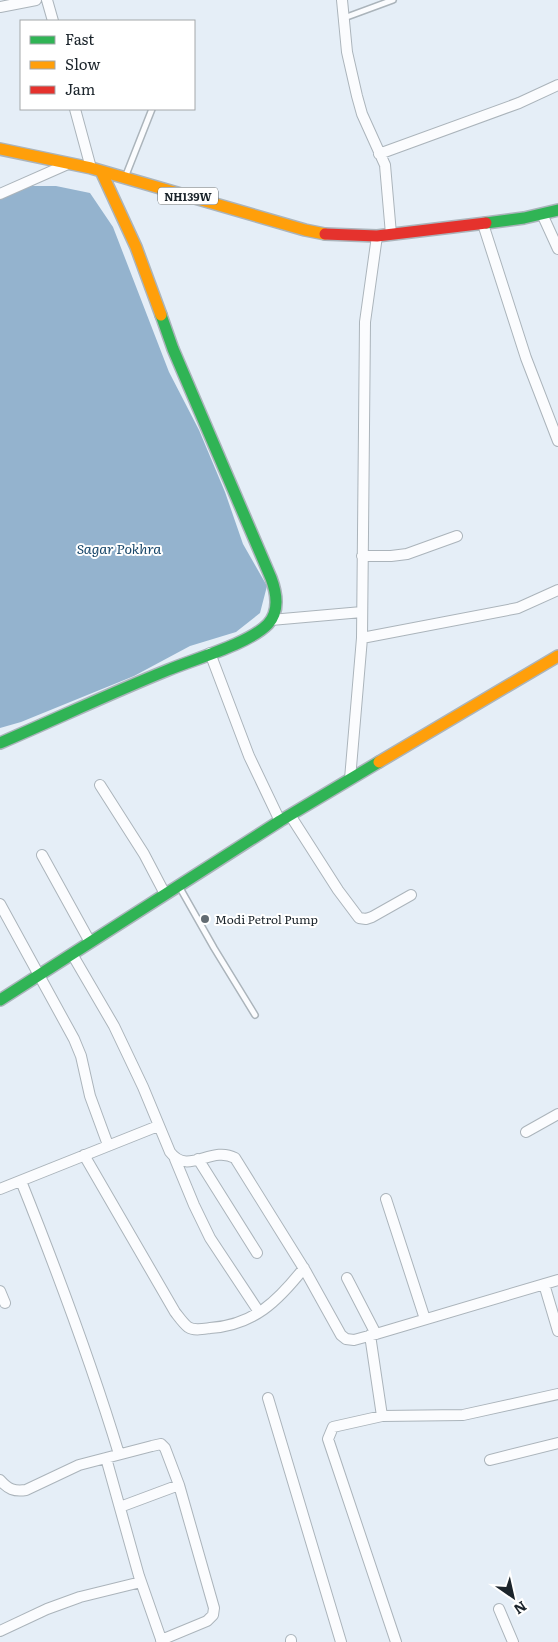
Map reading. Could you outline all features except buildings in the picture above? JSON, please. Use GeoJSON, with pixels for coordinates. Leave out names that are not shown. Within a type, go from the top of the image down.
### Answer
{"type":"FeatureCollection","features":[{"type":"Feature","properties":{"kind":"main road","name":"NH139W"},"geometry":{"type":"LineString","coordinates":[[0,149],[96,169],[305,230],[334,235],[377,236],[483,224],[524,218],[558,210]]}},
{"type":"Feature","properties":{"kind":"main road"},"geometry":{"type":"LineString","coordinates":[[0,744],[253,635],[268,624],[278,605],[276,591],[271,578],[173,349],[136,247],[96,169]]}},
{"type":"Feature","properties":{"kind":"main road"},"geometry":{"type":"LineString","coordinates":[[0,1000],[280,821],[558,656]]}},
{"type":"Feature","properties":{"kind":"street"},"geometry":{"type":"LineString","coordinates":[[0,7],[36,0]]}},
{"type":"Feature","properties":{"kind":"street"},"geometry":{"type":"LineString","coordinates":[[47,0],[53,20]]}},
{"type":"Feature","properties":{"kind":"street"},"geometry":{"type":"LineString","coordinates":[[342,0],[347,52],[357,96],[362,114],[379,154],[386,165],[391,234]]}},
{"type":"Feature","properties":{"kind":"street"},"geometry":{"type":"LineString","coordinates":[[379,154],[518,103],[558,85]]}},
{"type":"Feature","properties":{"kind":"street"},"geometry":{"type":"LineString","coordinates":[[75,110],[96,169]]}},
{"type":"Feature","properties":{"kind":"street"},"geometry":{"type":"LineString","coordinates":[[0,194],[69,164]]}},
{"type":"Feature","properties":{"kind":"street"},"geometry":{"type":"LineString","coordinates":[[542,214],[558,249]]}},
{"type":"Feature","properties":{"kind":"street"},"geometry":{"type":"LineString","coordinates":[[483,224],[526,358],[558,441]]}},
{"type":"Feature","properties":{"kind":"street"},"geometry":{"type":"LineString","coordinates":[[350,779],[362,638],[365,322],[377,236]]}},
{"type":"Feature","properties":{"kind":"street"},"geometry":{"type":"LineString","coordinates":[[362,556],[407,554],[457,536]]}},
{"type":"Feature","properties":{"kind":"street"},"geometry":{"type":"LineString","coordinates":[[362,638],[518,608],[558,590]]}},
{"type":"Feature","properties":{"kind":"street"},"geometry":{"type":"LineString","coordinates":[[271,620],[362,612]]}},
{"type":"Feature","properties":{"kind":"street"},"geometry":{"type":"LineString","coordinates":[[210,653],[249,756],[280,821]]}},
{"type":"Feature","properties":{"kind":"street"},"geometry":{"type":"LineString","coordinates":[[100,785],[144,854],[165,894]]}},
{"type":"Feature","properties":{"kind":"street"},"geometry":{"type":"LineString","coordinates":[[290,815],[338,890],[359,918],[366,919],[372,917],[411,895]]}},
{"type":"Feature","properties":{"kind":"street"},"geometry":{"type":"LineString","coordinates":[[42,855],[90,942]]}},
{"type":"Feature","properties":{"kind":"street"},"geometry":{"type":"LineString","coordinates":[[0,904],[67,1024],[81,1056],[90,1096],[108,1145]]}},
{"type":"Feature","properties":{"kind":"street"},"geometry":{"type":"LineString","coordinates":[[72,954],[114,1026],[210,1238],[259,1312]]}},
{"type":"Feature","properties":{"kind":"street"},"geometry":{"type":"LineString","coordinates":[[526,1132],[558,1114]]}},
{"type":"Feature","properties":{"kind":"street"},"geometry":{"type":"LineString","coordinates":[[0,1189],[158,1126]]}},
{"type":"Feature","properties":{"kind":"street"},"geometry":{"type":"LineString","coordinates":[[175,1159],[183,1162],[220,1153],[228,1154],[235,1158],[307,1274],[341,1335],[346,1339],[354,1340],[558,1280]]}},
{"type":"Feature","properties":{"kind":"street"},"geometry":{"type":"LineString","coordinates":[[84,1155],[175,1312],[188,1327],[194,1330],[226,1327],[259,1312],[307,1274]]}},
{"type":"Feature","properties":{"kind":"street"},"geometry":{"type":"LineString","coordinates":[[198,1159],[257,1253]]}},
{"type":"Feature","properties":{"kind":"street"},"geometry":{"type":"LineString","coordinates":[[21,1181],[51,1256],[102,1396],[119,1454]]}},
{"type":"Feature","properties":{"kind":"street"},"geometry":{"type":"LineString","coordinates":[[386,1198],[425,1319]]}},
{"type":"Feature","properties":{"kind":"street"},"geometry":{"type":"LineString","coordinates":[[347,1278],[373,1334],[382,1416]]}},
{"type":"Feature","properties":{"kind":"street"},"geometry":{"type":"LineString","coordinates":[[544,1284],[558,1331]]}},
{"type":"Feature","properties":{"kind":"street"},"geometry":{"type":"LineString","coordinates":[[0,1291],[5,1303]]}},
{"type":"Feature","properties":{"kind":"street"},"geometry":{"type":"LineString","coordinates":[[396,1642],[328,1439],[333,1427],[382,1416],[463,1415],[558,1394]]}},
{"type":"Feature","properties":{"kind":"street"},"geometry":{"type":"LineString","coordinates":[[268,1398],[341,1642]]}},
{"type":"Feature","properties":{"kind":"street"},"geometry":{"type":"LineString","coordinates":[[490,1460],[558,1443]]}},
{"type":"Feature","properties":{"kind":"street"},"geometry":{"type":"LineString","coordinates":[[0,1480],[10,1490],[26,1490],[79,1465],[119,1454],[161,1444],[168,1453],[180,1486],[214,1608],[213,1615],[207,1621],[161,1641],[141,1582],[106,1458]]}},
{"type":"Feature","properties":{"kind":"street"},"geometry":{"type":"LineString","coordinates":[[120,1507],[180,1486]]}},
{"type":"Feature","properties":{"kind":"street"},"geometry":{"type":"LineString","coordinates":[[0,1630],[80,1597],[141,1582]]}},
{"type":"Feature","properties":{"kind":"street"},"geometry":{"type":"LineString","coordinates":[[499,1609],[513,1642]]}},
{"type":"Feature","properties":{"kind":"lane"},"geometry":{"type":"LineString","coordinates":[[344,18],[393,0]]}},
{"type":"Feature","properties":{"kind":"lane"},"geometry":{"type":"LineString","coordinates":[[125,178],[152,110]]}},
{"type":"Feature","properties":{"kind":"lane"},"geometry":{"type":"LineString","coordinates":[[179,885],[214,948],[255,1015]]}},
{"type":"Feature","properties":{"kind":"water","name":"Sagar Pokhra"},"geometry":{"type":"Polygon","coordinates":[[[31,186],[56,186],[90,193],[113,227],[169,372],[199,430],[225,492],[243,544],[267,586],[260,613],[236,632],[190,646],[134,676],[21,722],[0,728],[0,198],[31,186]]]}},
{"type":"Feature","properties":{"kind":"traffic: fast"},"geometry":{"type":"LineString","coordinates":[[486,223],[524,218],[558,210]]}},
{"type":"Feature","properties":{"kind":"traffic: fast"},"geometry":{"type":"LineString","coordinates":[[0,743],[147,679],[248,638],[268,624],[274,614],[276,596],[271,578],[173,349],[161,315]]}},
{"type":"Feature","properties":{"kind":"traffic: fast"},"geometry":{"type":"LineString","coordinates":[[0,1000],[280,821],[379,762]]}},
{"type":"Feature","properties":{"kind":"traffic: slow"},"geometry":{"type":"LineString","coordinates":[[0,149],[91,168],[305,230],[325,234]]}},
{"type":"Feature","properties":{"kind":"traffic: slow"},"geometry":{"type":"LineString","coordinates":[[101,171],[136,247],[161,315]]}},
{"type":"Feature","properties":{"kind":"traffic: slow"},"geometry":{"type":"LineString","coordinates":[[379,762],[558,656]]}},
{"type":"Feature","properties":{"kind":"traffic: jam"},"geometry":{"type":"LineString","coordinates":[[325,234],[377,236],[486,223]]}},
{"type":"Feature","properties":{"kind":"place","name":"Modi Petrol Pump"},"geometry":{"type":"Point","coordinates":[205,919]}}]}
